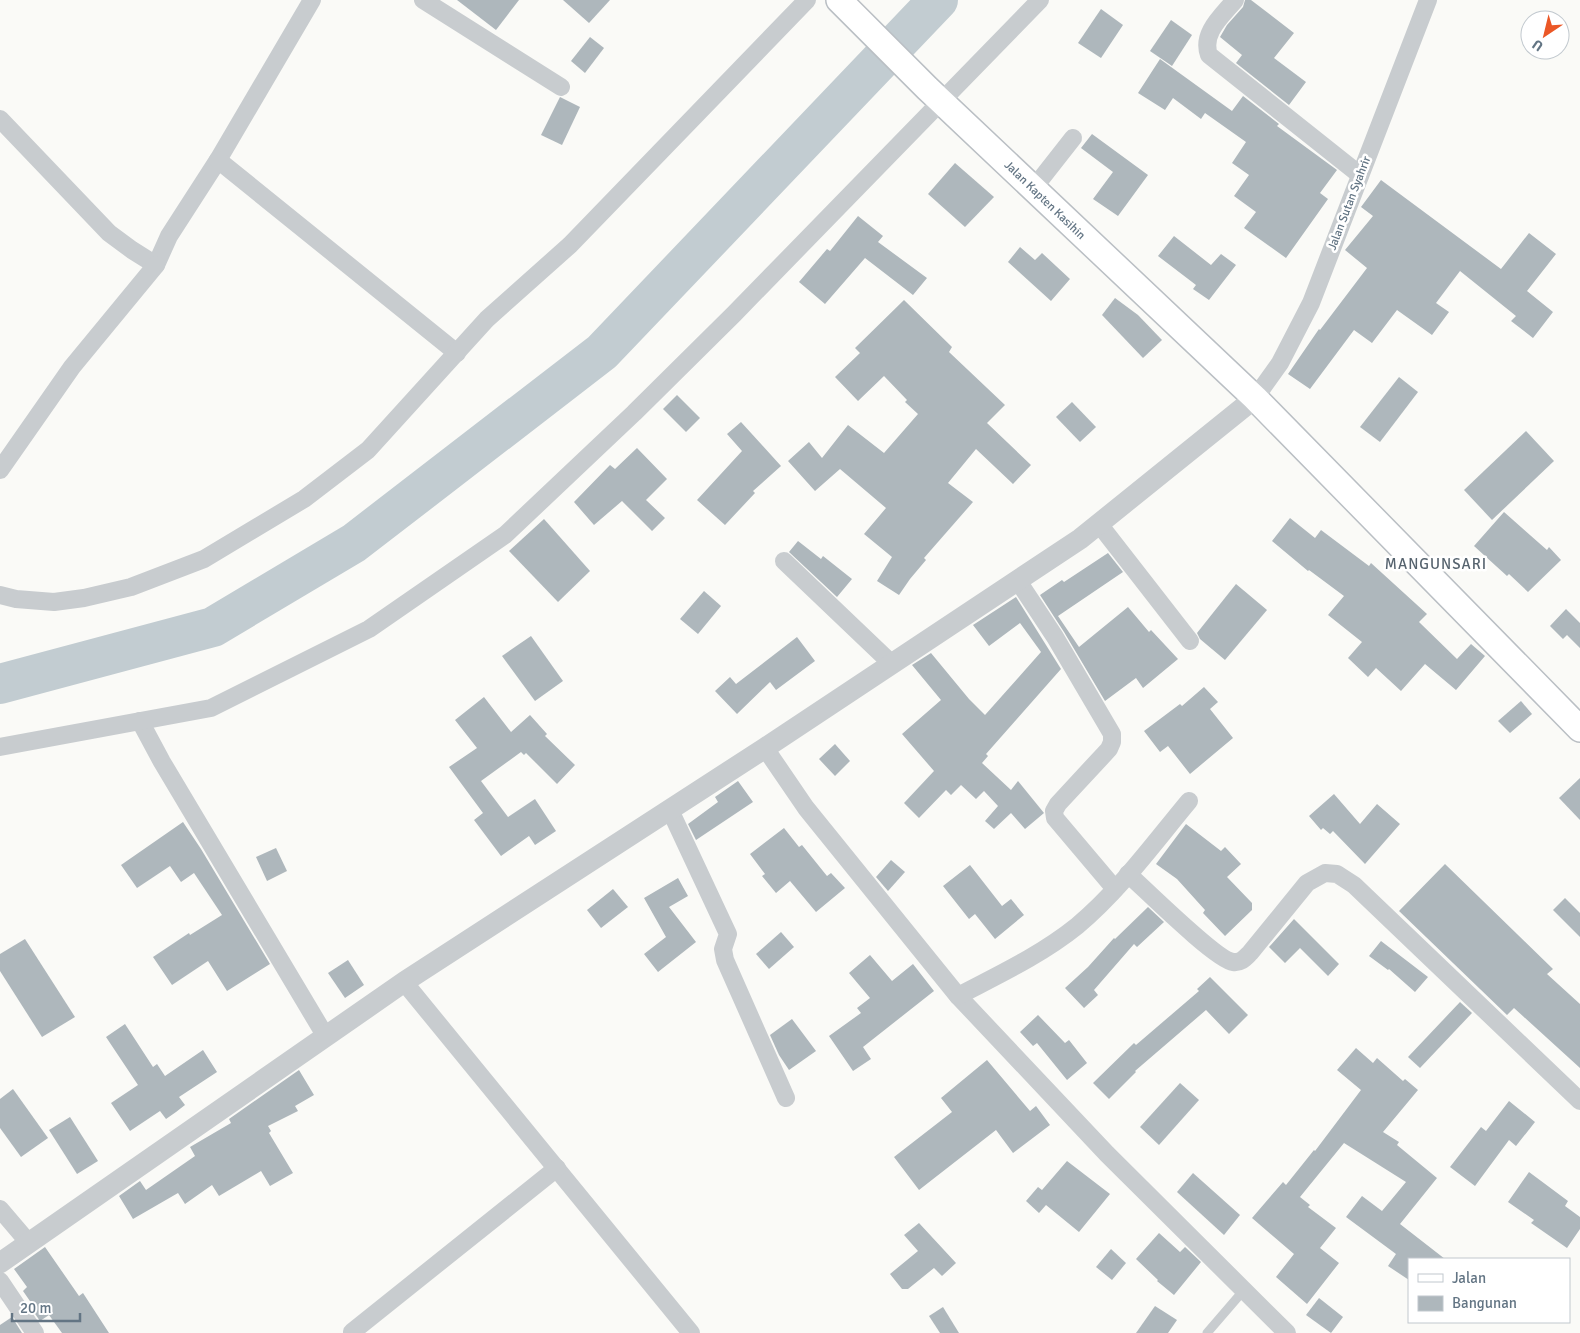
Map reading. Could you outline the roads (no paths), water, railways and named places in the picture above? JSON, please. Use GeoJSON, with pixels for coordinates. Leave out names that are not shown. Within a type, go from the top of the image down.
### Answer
{"type":"FeatureCollection","features":[{"type":"Feature","properties":{"kind":"main road","name":"Jalan Kapten Kasihin"},"geometry":{"type":"LineString","coordinates":[[839,0],[1033,189],[1255,398],[1580,729]]}},
{"type":"Feature","properties":{"kind":"street"},"geometry":{"type":"LineString","coordinates":[[0,470],[72,367],[156,265],[169,236],[218,160],[312,0]]}},
{"type":"Feature","properties":{"kind":"street"},"geometry":{"type":"LineString","coordinates":[[423,0],[561,87]]}},
{"type":"Feature","properties":{"kind":"street"},"geometry":{"type":"LineString","coordinates":[[0,595],[16,599],[54,602],[84,598],[130,588],[204,559],[304,499],[368,450],[487,319],[570,245],[807,0]]}},
{"type":"Feature","properties":{"kind":"street"},"geometry":{"type":"LineString","coordinates":[[0,747],[211,708],[368,629],[504,535],[634,413],[734,314],[934,94],[1040,0]]}},
{"type":"Feature","properties":{"kind":"street"},"geometry":{"type":"LineString","coordinates":[[1235,0],[1210,30],[1206,49],[1209,55],[1360,175]]}},
{"type":"Feature","properties":{"kind":"street","name":"Jalan Sutan Syahrir"},"geometry":{"type":"LineString","coordinates":[[1255,398],[1280,363],[1310,302],[1428,0]]}},
{"type":"Feature","properties":{"kind":"street"},"geometry":{"type":"LineString","coordinates":[[0,119],[109,233],[156,265]]}},
{"type":"Feature","properties":{"kind":"street"},"geometry":{"type":"LineString","coordinates":[[1033,189],[1074,138]]}},
{"type":"Feature","properties":{"kind":"street"},"geometry":{"type":"LineString","coordinates":[[218,160],[457,353]]}},
{"type":"Feature","properties":{"kind":"street"},"geometry":{"type":"LineString","coordinates":[[0,1263],[404,982],[1018,581],[1099,524],[1255,398]]}},
{"type":"Feature","properties":{"kind":"street"},"geometry":{"type":"LineString","coordinates":[[1099,524],[1190,641]]}},
{"type":"Feature","properties":{"kind":"street"},"geometry":{"type":"LineString","coordinates":[[784,561],[892,664]]}},
{"type":"Feature","properties":{"kind":"street"},"geometry":{"type":"LineString","coordinates":[[1018,581],[1112,734],[1112,742],[1109,749],[1058,804],[1054,814],[1060,825],[1115,889]]}},
{"type":"Feature","properties":{"kind":"street"},"geometry":{"type":"LineString","coordinates":[[140,721],[162,762],[326,1036]]}},
{"type":"Feature","properties":{"kind":"street"},"geometry":{"type":"LineString","coordinates":[[765,748],[806,808],[958,996],[1114,1161],[1287,1333]]}},
{"type":"Feature","properties":{"kind":"street"},"geometry":{"type":"LineString","coordinates":[[958,996],[1022,963],[1076,926],[1115,889],[1189,801]]}},
{"type":"Feature","properties":{"kind":"street"},"geometry":{"type":"LineString","coordinates":[[670,810],[728,934],[723,949],[725,960],[786,1098]]}},
{"type":"Feature","properties":{"kind":"street"},"geometry":{"type":"LineString","coordinates":[[1128,874],[1214,952],[1233,962],[1242,961],[1250,953],[1307,883],[1325,873],[1337,874],[1354,884],[1580,1101]]}},
{"type":"Feature","properties":{"kind":"street"},"geometry":{"type":"LineString","coordinates":[[404,982],[691,1333]]}},
{"type":"Feature","properties":{"kind":"street"},"geometry":{"type":"LineString","coordinates":[[352,1332],[556,1168]]}},
{"type":"Feature","properties":{"kind":"street"},"geometry":{"type":"LineString","coordinates":[[0,1209],[29,1243]]}},
{"type":"Feature","properties":{"kind":"street"},"geometry":{"type":"LineString","coordinates":[[0,1281],[35,1333]]}},
{"type":"Feature","properties":{"kind":"lane"},"geometry":{"type":"LineString","coordinates":[[1207,1332],[1244,1290]]}},
{"type":"Feature","properties":{"kind":"waterway"},"geometry":{"type":"LineString","coordinates":[[0,684],[213,627],[354,543],[602,352],[938,0]]}},
{"type":"Feature","properties":{"kind":"district","name":"MANGUNSARI"},"geometry":{"type":"Point","coordinates":[1436,564]}}]}
